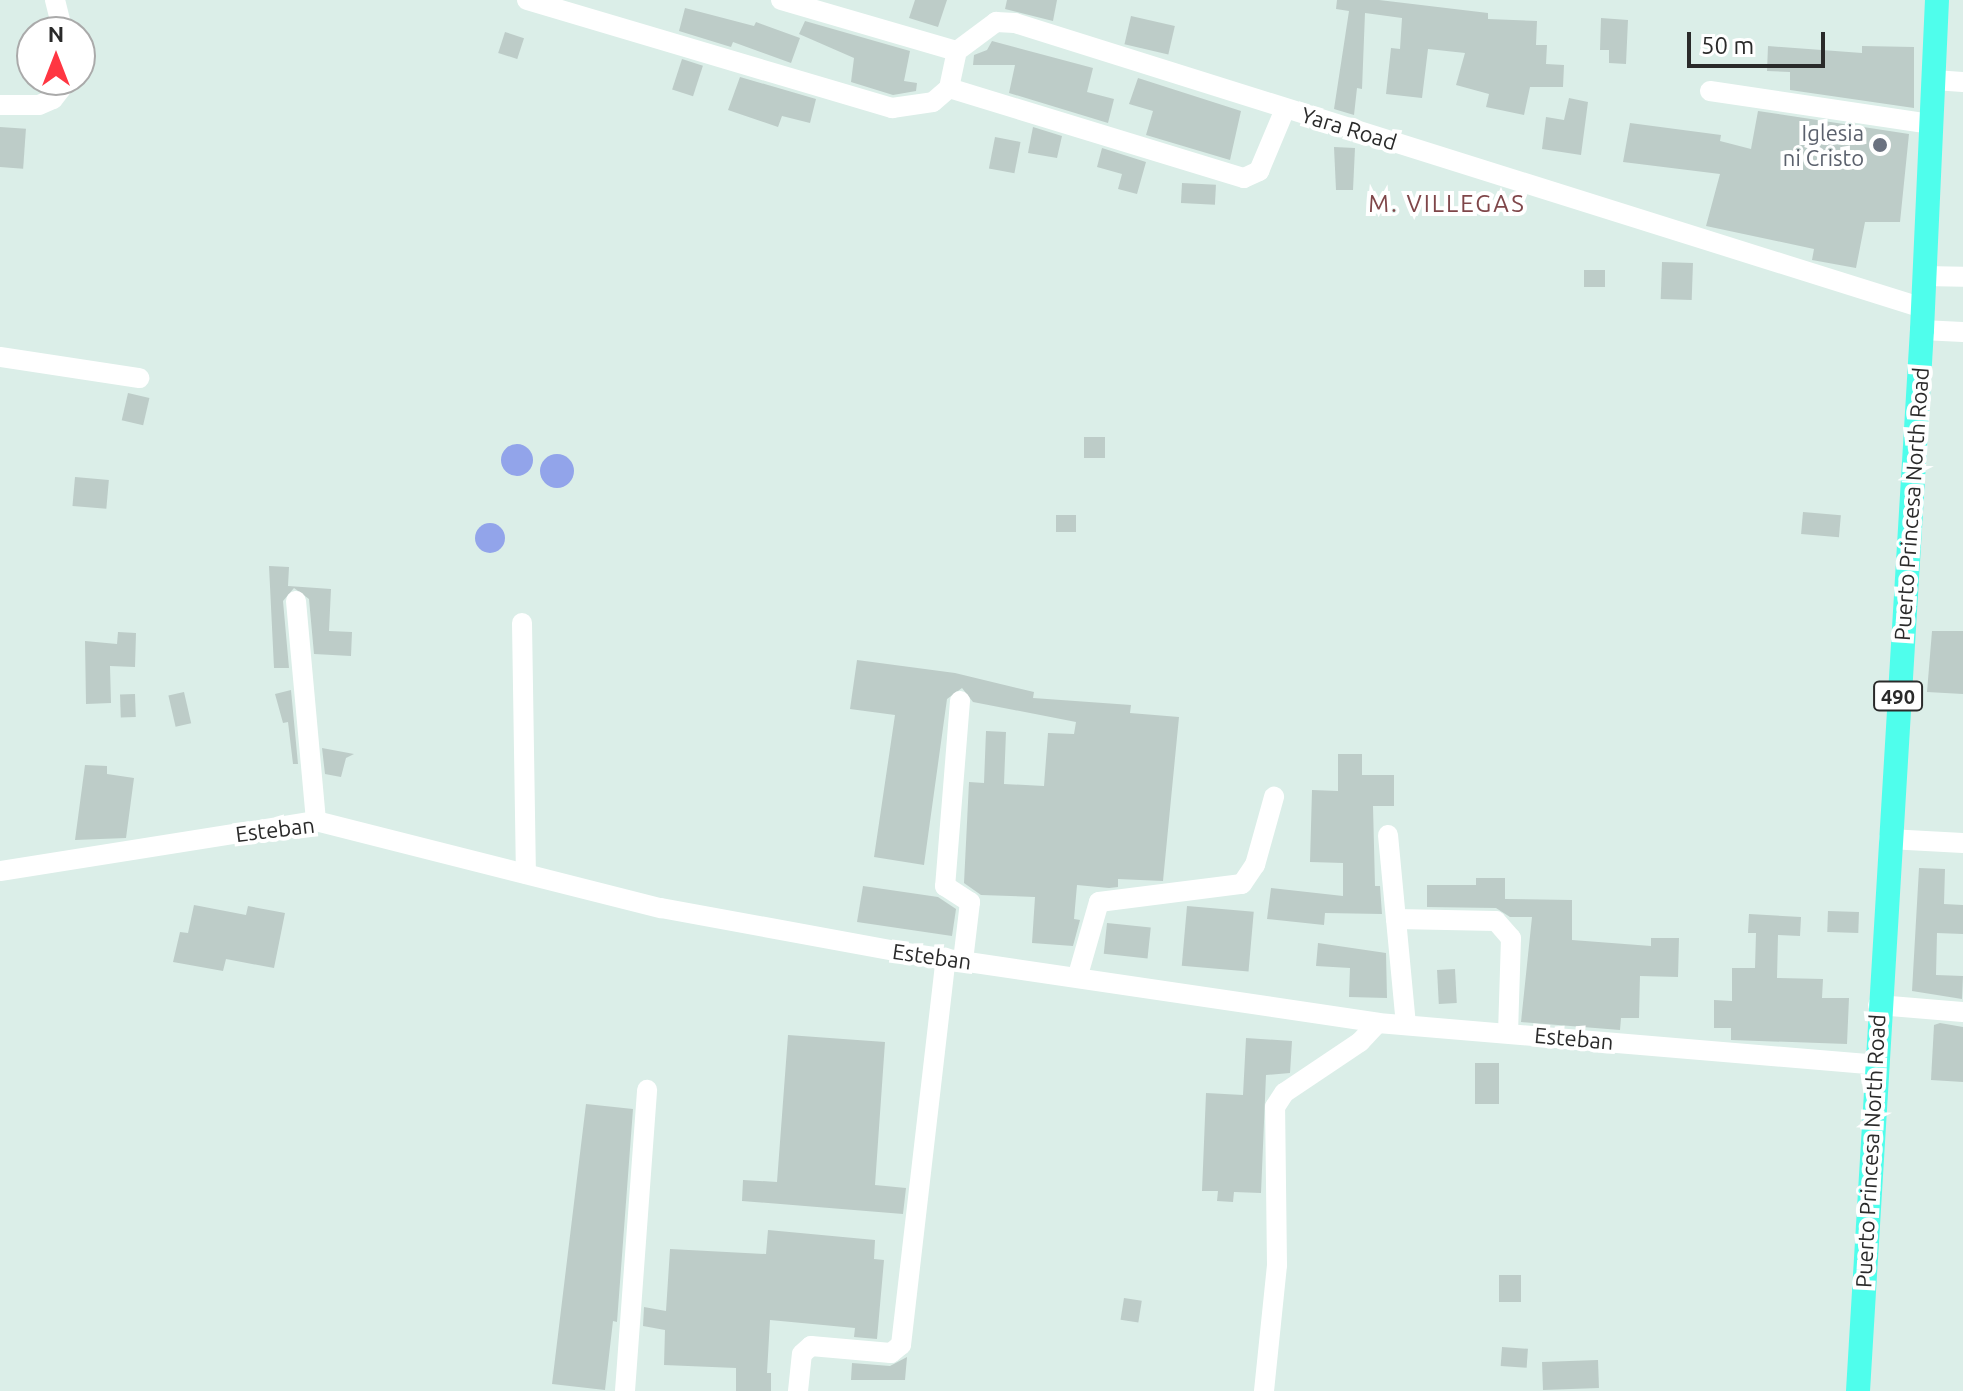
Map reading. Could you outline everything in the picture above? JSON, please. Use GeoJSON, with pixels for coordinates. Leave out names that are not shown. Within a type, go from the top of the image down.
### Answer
{"type":"FeatureCollection","features":[{"type":"Feature","properties":{"kind":"main road","name":"Puerto Princesa North Road"},"geometry":{"type":"LineString","coordinates":[[1858,1391],[1878,1005],[1922,319],[1937,0]]}},
{"type":"Feature","properties":{"kind":"street"},"geometry":{"type":"LineString","coordinates":[[527,0],[892,108],[919,107],[949,88],[957,51],[781,0]]}},
{"type":"Feature","properties":{"kind":"street","name":"Yara Road"},"geometry":{"type":"LineString","coordinates":[[957,51],[987,27],[1007,21],[1963,332]]}},
{"type":"Feature","properties":{"kind":"street"},"geometry":{"type":"LineString","coordinates":[[1934,80],[1963,82]]}},
{"type":"Feature","properties":{"kind":"street"},"geometry":{"type":"LineString","coordinates":[[949,88],[1244,178],[1259,171],[1285,109]]}},
{"type":"Feature","properties":{"kind":"street"},"geometry":{"type":"LineString","coordinates":[[1710,91],[1932,124]]}},
{"type":"Feature","properties":{"kind":"street"},"geometry":{"type":"LineString","coordinates":[[0,105],[39,105],[55,96]]}},
{"type":"Feature","properties":{"kind":"street"},"geometry":{"type":"LineString","coordinates":[[1924,276],[1963,277]]}},
{"type":"Feature","properties":{"kind":"street"},"geometry":{"type":"LineString","coordinates":[[0,357],[139,378]]}},
{"type":"Feature","properties":{"kind":"street"},"geometry":{"type":"LineString","coordinates":[[296,601],[316,821]]}},
{"type":"Feature","properties":{"kind":"street"},"geometry":{"type":"LineString","coordinates":[[522,623],[526,874]]}},
{"type":"Feature","properties":{"kind":"street"},"geometry":{"type":"LineString","coordinates":[[798,1391],[802,1354],[811,1346],[891,1353],[901,1345],[955,960],[970,902],[945,886],[960,701]]}},
{"type":"Feature","properties":{"kind":"street"},"geometry":{"type":"LineString","coordinates":[[1078,975],[1099,902],[1242,884],[1255,865],[1274,797]]}},
{"type":"Feature","properties":{"kind":"street","name":"Esteban"},"geometry":{"type":"LineString","coordinates":[[0,871],[316,821],[661,908],[955,960],[1078,975],[1378,1023],[1876,1065]]}},
{"type":"Feature","properties":{"kind":"street"},"geometry":{"type":"LineString","coordinates":[[1388,835],[1406,1025]]}},
{"type":"Feature","properties":{"kind":"street"},"geometry":{"type":"LineString","coordinates":[[1889,839],[1963,843]]}},
{"type":"Feature","properties":{"kind":"street"},"geometry":{"type":"LineString","coordinates":[[1396,919],[1496,921],[1509,929],[1508,1033]]}},
{"type":"Feature","properties":{"kind":"street"},"geometry":{"type":"LineString","coordinates":[[1878,1005],[1963,1012]]}},
{"type":"Feature","properties":{"kind":"street"},"geometry":{"type":"LineString","coordinates":[[1264,1391],[1277,1265],[1275,1107],[1284,1093],[1360,1042],[1378,1023]]}},
{"type":"Feature","properties":{"kind":"street"},"geometry":{"type":"LineString","coordinates":[[625,1391],[647,1090]]}},
{"type":"Feature","properties":{"kind":"shaded area"},"geometry":{"type":"Polygon","coordinates":[[[517,444],[528,449],[533,460],[528,471],[517,476],[506,471],[501,460],[506,449],[517,444]]]}},
{"type":"Feature","properties":{"kind":"shaded area"},"geometry":{"type":"Polygon","coordinates":[[[557,454],[569,459],[574,471],[569,483],[557,488],[545,483],[540,471],[545,459],[557,454]]]}},
{"type":"Feature","properties":{"kind":"shaded area"},"geometry":{"type":"Polygon","coordinates":[[[490,523],[496,524],[504,532],[504,544],[496,552],[490,553],[484,552],[476,544],[475,538],[476,532],[484,524],[490,523]]]}},
{"type":"Feature","properties":{"kind":"building"},"geometry":{"type":"Polygon","coordinates":[[[915,0],[947,0],[938,27],[909,18],[915,0]]]}},
{"type":"Feature","properties":{"kind":"building"},"geometry":{"type":"Polygon","coordinates":[[[1007,0],[1057,0],[1053,21],[1005,9],[1007,0]]]}},
{"type":"Feature","properties":{"kind":"building"},"geometry":{"type":"Polygon","coordinates":[[[1337,0],[1379,0],[1488,13],[1488,19],[1537,21],[1536,45],[1547,45],[1546,64],[1564,65],[1563,87],[1530,87],[1524,115],[1486,107],[1489,94],[1456,85],[1465,53],[1428,49],[1422,98],[1386,94],[1391,48],[1400,49],[1402,18],[1365,13],[1362,89],[1357,88],[1354,115],[1334,109],[1349,11],[1336,9],[1337,0]]]}},
{"type":"Feature","properties":{"kind":"building"},"geometry":{"type":"Polygon","coordinates":[[[685,8],[754,26],[756,22],[800,38],[791,63],[733,42],[731,47],[679,31],[685,8]]]}},
{"type":"Feature","properties":{"kind":"building"},"geometry":{"type":"Polygon","coordinates":[[[1131,16],[1175,26],[1168,54],[1124,44],[1131,16]]]}},
{"type":"Feature","properties":{"kind":"building"},"geometry":{"type":"Polygon","coordinates":[[[1601,18],[1628,20],[1626,64],[1609,63],[1609,50],[1600,50],[1601,18]]]}},
{"type":"Feature","properties":{"kind":"building"},"geometry":{"type":"Polygon","coordinates":[[[805,21],[910,51],[904,81],[917,83],[916,91],[893,95],[851,82],[854,58],[799,34],[805,21]]]}},
{"type":"Feature","properties":{"kind":"building"},"geometry":{"type":"Polygon","coordinates":[[[505,32],[524,38],[517,59],[498,53],[505,32]]]}},
{"type":"Feature","properties":{"kind":"building"},"geometry":{"type":"Polygon","coordinates":[[[992,41],[1093,68],[1087,92],[1114,99],[1108,123],[1009,93],[1015,65],[973,65],[974,55],[987,50],[992,41]]]}},
{"type":"Feature","properties":{"kind":"building"},"geometry":{"type":"Polygon","coordinates":[[[1768,46],[1862,53],[1862,46],[1914,47],[1914,108],[1790,90],[1790,72],[1767,71],[1768,46]]]}},
{"type":"Feature","properties":{"kind":"building"},"geometry":{"type":"Polygon","coordinates":[[[682,59],[703,66],[693,96],[672,89],[682,59]]]}},
{"type":"Feature","properties":{"kind":"building"},"geometry":{"type":"Polygon","coordinates":[[[740,77],[816,99],[810,123],[782,116],[778,127],[728,110],[740,77]]]}},
{"type":"Feature","properties":{"kind":"building"},"geometry":{"type":"Polygon","coordinates":[[[1138,78],[1241,111],[1230,160],[1146,135],[1153,111],[1129,104],[1138,78]]]}},
{"type":"Feature","properties":{"kind":"building"},"geometry":{"type":"Polygon","coordinates":[[[1569,98],[1588,102],[1581,155],[1542,149],[1546,117],[1564,120],[1569,98]]]}},
{"type":"Feature","properties":{"kind":"building"},"geometry":{"type":"Polygon","coordinates":[[[1758,111],[1909,134],[1900,222],[1865,222],[1856,268],[1812,260],[1814,249],[1706,226],[1720,174],[1623,162],[1630,123],[1721,135],[1720,141],[1751,149],[1758,111]]]}},
{"type":"Feature","properties":{"kind":"building"},"geometry":{"type":"Polygon","coordinates":[[[0,127],[26,129],[23,169],[0,167],[0,127]]]}},
{"type":"Feature","properties":{"kind":"building"},"geometry":{"type":"Polygon","coordinates":[[[1033,127],[1062,136],[1057,158],[1028,153],[1033,127]]]}},
{"type":"Feature","properties":{"kind":"building"},"geometry":{"type":"Polygon","coordinates":[[[995,137],[1021,142],[1014,173],[989,168],[995,137]]]}},
{"type":"Feature","properties":{"kind":"building"},"geometry":{"type":"Polygon","coordinates":[[[1334,147],[1355,148],[1353,190],[1336,190],[1334,147]]]}},
{"type":"Feature","properties":{"kind":"building"},"geometry":{"type":"Polygon","coordinates":[[[1102,148],[1146,162],[1137,194],[1118,189],[1122,174],[1097,167],[1102,148]]]}},
{"type":"Feature","properties":{"kind":"building"},"geometry":{"type":"Polygon","coordinates":[[[1182,183],[1216,185],[1215,205],[1181,203],[1182,183]]]}},
{"type":"Feature","properties":{"kind":"building"},"geometry":{"type":"Polygon","coordinates":[[[1662,262],[1693,263],[1692,300],[1661,299],[1662,262]]]}},
{"type":"Feature","properties":{"kind":"building"},"geometry":{"type":"Polygon","coordinates":[[[1584,270],[1605,270],[1605,287],[1584,287],[1584,270]]]}},
{"type":"Feature","properties":{"kind":"building"},"geometry":{"type":"Polygon","coordinates":[[[128,393],[149,398],[143,425],[122,420],[128,393]]]}},
{"type":"Feature","properties":{"kind":"building"},"geometry":{"type":"Polygon","coordinates":[[[1084,437],[1105,437],[1105,458],[1084,458],[1084,437]]]}},
{"type":"Feature","properties":{"kind":"building"},"geometry":{"type":"Polygon","coordinates":[[[75,477],[109,480],[106,509],[72,506],[75,477]]]}},
{"type":"Feature","properties":{"kind":"building"},"geometry":{"type":"Polygon","coordinates":[[[1803,512],[1841,515],[1839,537],[1801,534],[1803,512]]]}},
{"type":"Feature","properties":{"kind":"building"},"geometry":{"type":"Polygon","coordinates":[[[1056,515],[1076,515],[1076,532],[1056,532],[1056,515]]]}},
{"type":"Feature","properties":{"kind":"building"},"geometry":{"type":"Polygon","coordinates":[[[269,566],[289,567],[288,586],[331,589],[329,631],[352,632],[351,656],[314,654],[309,599],[294,588],[283,601],[289,668],[274,668],[269,566]]]}},
{"type":"Feature","properties":{"kind":"building"},"geometry":{"type":"Polygon","coordinates":[[[1932,631],[1963,631],[1963,694],[1927,692],[1932,631]]]}},
{"type":"Feature","properties":{"kind":"building"},"geometry":{"type":"Polygon","coordinates":[[[118,632],[136,633],[135,667],[110,666],[111,703],[86,704],[85,641],[117,644],[118,632]]]}},
{"type":"Feature","properties":{"kind":"building"},"geometry":{"type":"Polygon","coordinates":[[[857,660],[955,673],[1034,692],[1033,698],[1131,705],[1130,713],[1179,717],[1163,881],[1118,879],[1118,887],[1109,888],[1077,885],[1074,919],[1080,920],[1073,946],[1032,943],[1035,897],[981,895],[964,883],[969,782],[984,783],[986,731],[1006,732],[1004,784],[1044,786],[1048,733],[1074,734],[1076,722],[973,702],[962,688],[947,699],[924,865],[874,857],[895,715],[850,709],[857,660]]]}},
{"type":"Feature","properties":{"kind":"building"},"geometry":{"type":"Polygon","coordinates":[[[291,690],[298,764],[293,764],[288,722],[283,723],[275,694],[291,690]]]}},
{"type":"Feature","properties":{"kind":"building"},"geometry":{"type":"Polygon","coordinates":[[[184,692],[191,723],[176,727],[168,696],[184,692]]]}},
{"type":"Feature","properties":{"kind":"building"},"geometry":{"type":"Polygon","coordinates":[[[135,694],[136,717],[121,718],[120,695],[135,694]]]}},
{"type":"Feature","properties":{"kind":"building"},"geometry":{"type":"Polygon","coordinates":[[[322,748],[354,754],[346,758],[341,777],[325,774],[322,748]]]}},
{"type":"Feature","properties":{"kind":"building"},"geometry":{"type":"Polygon","coordinates":[[[1338,754],[1362,754],[1362,775],[1394,775],[1394,806],[1373,806],[1375,886],[1380,886],[1382,914],[1325,913],[1324,925],[1267,919],[1271,888],[1343,896],[1343,863],[1310,862],[1312,790],[1338,791],[1338,754]]]}},
{"type":"Feature","properties":{"kind":"building"},"geometry":{"type":"Polygon","coordinates":[[[85,765],[107,766],[107,774],[134,778],[126,838],[75,840],[85,765]]]}},
{"type":"Feature","properties":{"kind":"building"},"geometry":{"type":"Polygon","coordinates":[[[1919,868],[1945,869],[1944,904],[1963,905],[1963,934],[1937,933],[1936,975],[1963,976],[1962,999],[1912,991],[1919,868]]]}},
{"type":"Feature","properties":{"kind":"building"},"geometry":{"type":"Polygon","coordinates":[[[1476,878],[1505,878],[1505,899],[1572,900],[1572,940],[1651,946],[1651,938],[1679,938],[1678,977],[1640,976],[1639,1018],[1621,1018],[1620,1030],[1521,1022],[1532,917],[1510,917],[1496,908],[1427,907],[1427,885],[1476,885],[1476,878]]]}},
{"type":"Feature","properties":{"kind":"building"},"geometry":{"type":"Polygon","coordinates":[[[863,886],[938,897],[956,909],[952,936],[857,922],[863,886]]]}},
{"type":"Feature","properties":{"kind":"building"},"geometry":{"type":"Polygon","coordinates":[[[194,905],[246,915],[248,906],[285,913],[274,968],[226,959],[223,971],[173,962],[180,932],[188,933],[194,905]]]}},
{"type":"Feature","properties":{"kind":"building"},"geometry":{"type":"Polygon","coordinates":[[[1187,906],[1254,912],[1249,972],[1182,966],[1187,906]]]}},
{"type":"Feature","properties":{"kind":"building"},"geometry":{"type":"Polygon","coordinates":[[[1828,911],[1859,912],[1858,933],[1827,932],[1828,911]]]}},
{"type":"Feature","properties":{"kind":"building"},"geometry":{"type":"Polygon","coordinates":[[[1749,914],[1801,917],[1800,936],[1778,935],[1777,978],[1823,979],[1822,998],[1849,998],[1847,1044],[1731,1040],[1731,1028],[1714,1028],[1714,1000],[1732,1001],[1732,968],[1755,968],[1756,933],[1748,933],[1749,914]]]}},
{"type":"Feature","properties":{"kind":"building"},"geometry":{"type":"Polygon","coordinates":[[[1107,923],[1151,928],[1148,958],[1104,954],[1107,923]]]}},
{"type":"Feature","properties":{"kind":"building"},"geometry":{"type":"Polygon","coordinates":[[[1318,943],[1386,953],[1387,998],[1349,997],[1350,968],[1316,966],[1318,943]]]}},
{"type":"Feature","properties":{"kind":"building"},"geometry":{"type":"Polygon","coordinates":[[[1455,969],[1457,1003],[1439,1004],[1437,970],[1455,969]]]}},
{"type":"Feature","properties":{"kind":"building"},"geometry":{"type":"Polygon","coordinates":[[[1940,1023],[1963,1027],[1963,1082],[1931,1080],[1934,1025],[1940,1023]]]}},
{"type":"Feature","properties":{"kind":"building"},"geometry":{"type":"Polygon","coordinates":[[[788,1035],[885,1042],[875,1185],[906,1188],[903,1214],[742,1201],[743,1180],[777,1182],[788,1035]]]}},
{"type":"Feature","properties":{"kind":"building"},"geometry":{"type":"Polygon","coordinates":[[[1246,1038],[1292,1041],[1290,1073],[1266,1075],[1261,1193],[1234,1192],[1233,1202],[1217,1201],[1218,1191],[1202,1191],[1206,1093],[1243,1095],[1246,1038]]]}},
{"type":"Feature","properties":{"kind":"building"},"geometry":{"type":"Polygon","coordinates":[[[1475,1063],[1499,1063],[1499,1104],[1475,1104],[1475,1063]]]}},
{"type":"Feature","properties":{"kind":"building"},"geometry":{"type":"Polygon","coordinates":[[[586,1104],[633,1109],[617,1322],[613,1321],[605,1390],[552,1384],[586,1104]]]}},
{"type":"Feature","properties":{"kind":"building"},"geometry":{"type":"Polygon","coordinates":[[[768,1230],[875,1240],[874,1259],[884,1260],[877,1339],[854,1337],[855,1328],[770,1320],[767,1373],[771,1373],[771,1391],[736,1391],[736,1368],[664,1365],[665,1330],[643,1326],[644,1307],[666,1311],[670,1249],[766,1254],[768,1230]]]}},
{"type":"Feature","properties":{"kind":"building"},"geometry":{"type":"Polygon","coordinates":[[[1499,1275],[1521,1275],[1521,1302],[1499,1302],[1499,1275]]]}},
{"type":"Feature","properties":{"kind":"building"},"geometry":{"type":"Polygon","coordinates":[[[1124,1298],[1142,1301],[1138,1323],[1121,1320],[1124,1298]]]}},
{"type":"Feature","properties":{"kind":"building"},"geometry":{"type":"Polygon","coordinates":[[[1502,1347],[1528,1349],[1527,1368],[1501,1366],[1502,1347]]]}},
{"type":"Feature","properties":{"kind":"building"},"geometry":{"type":"Polygon","coordinates":[[[907,1357],[905,1380],[851,1380],[852,1363],[890,1366],[907,1357]]]}},
{"type":"Feature","properties":{"kind":"building"},"geometry":{"type":"Polygon","coordinates":[[[1598,1360],[1599,1388],[1543,1390],[1542,1362],[1598,1360]]]}},
{"type":"Feature","properties":{"kind":"place","name":"Iglesia ni Cristo"},"geometry":{"type":"Point","coordinates":[1880,145]}},
{"type":"Feature","properties":{"kind":"district","name":"M. VILLEGAS"},"geometry":{"type":"Point","coordinates":[1447,204]}}]}
